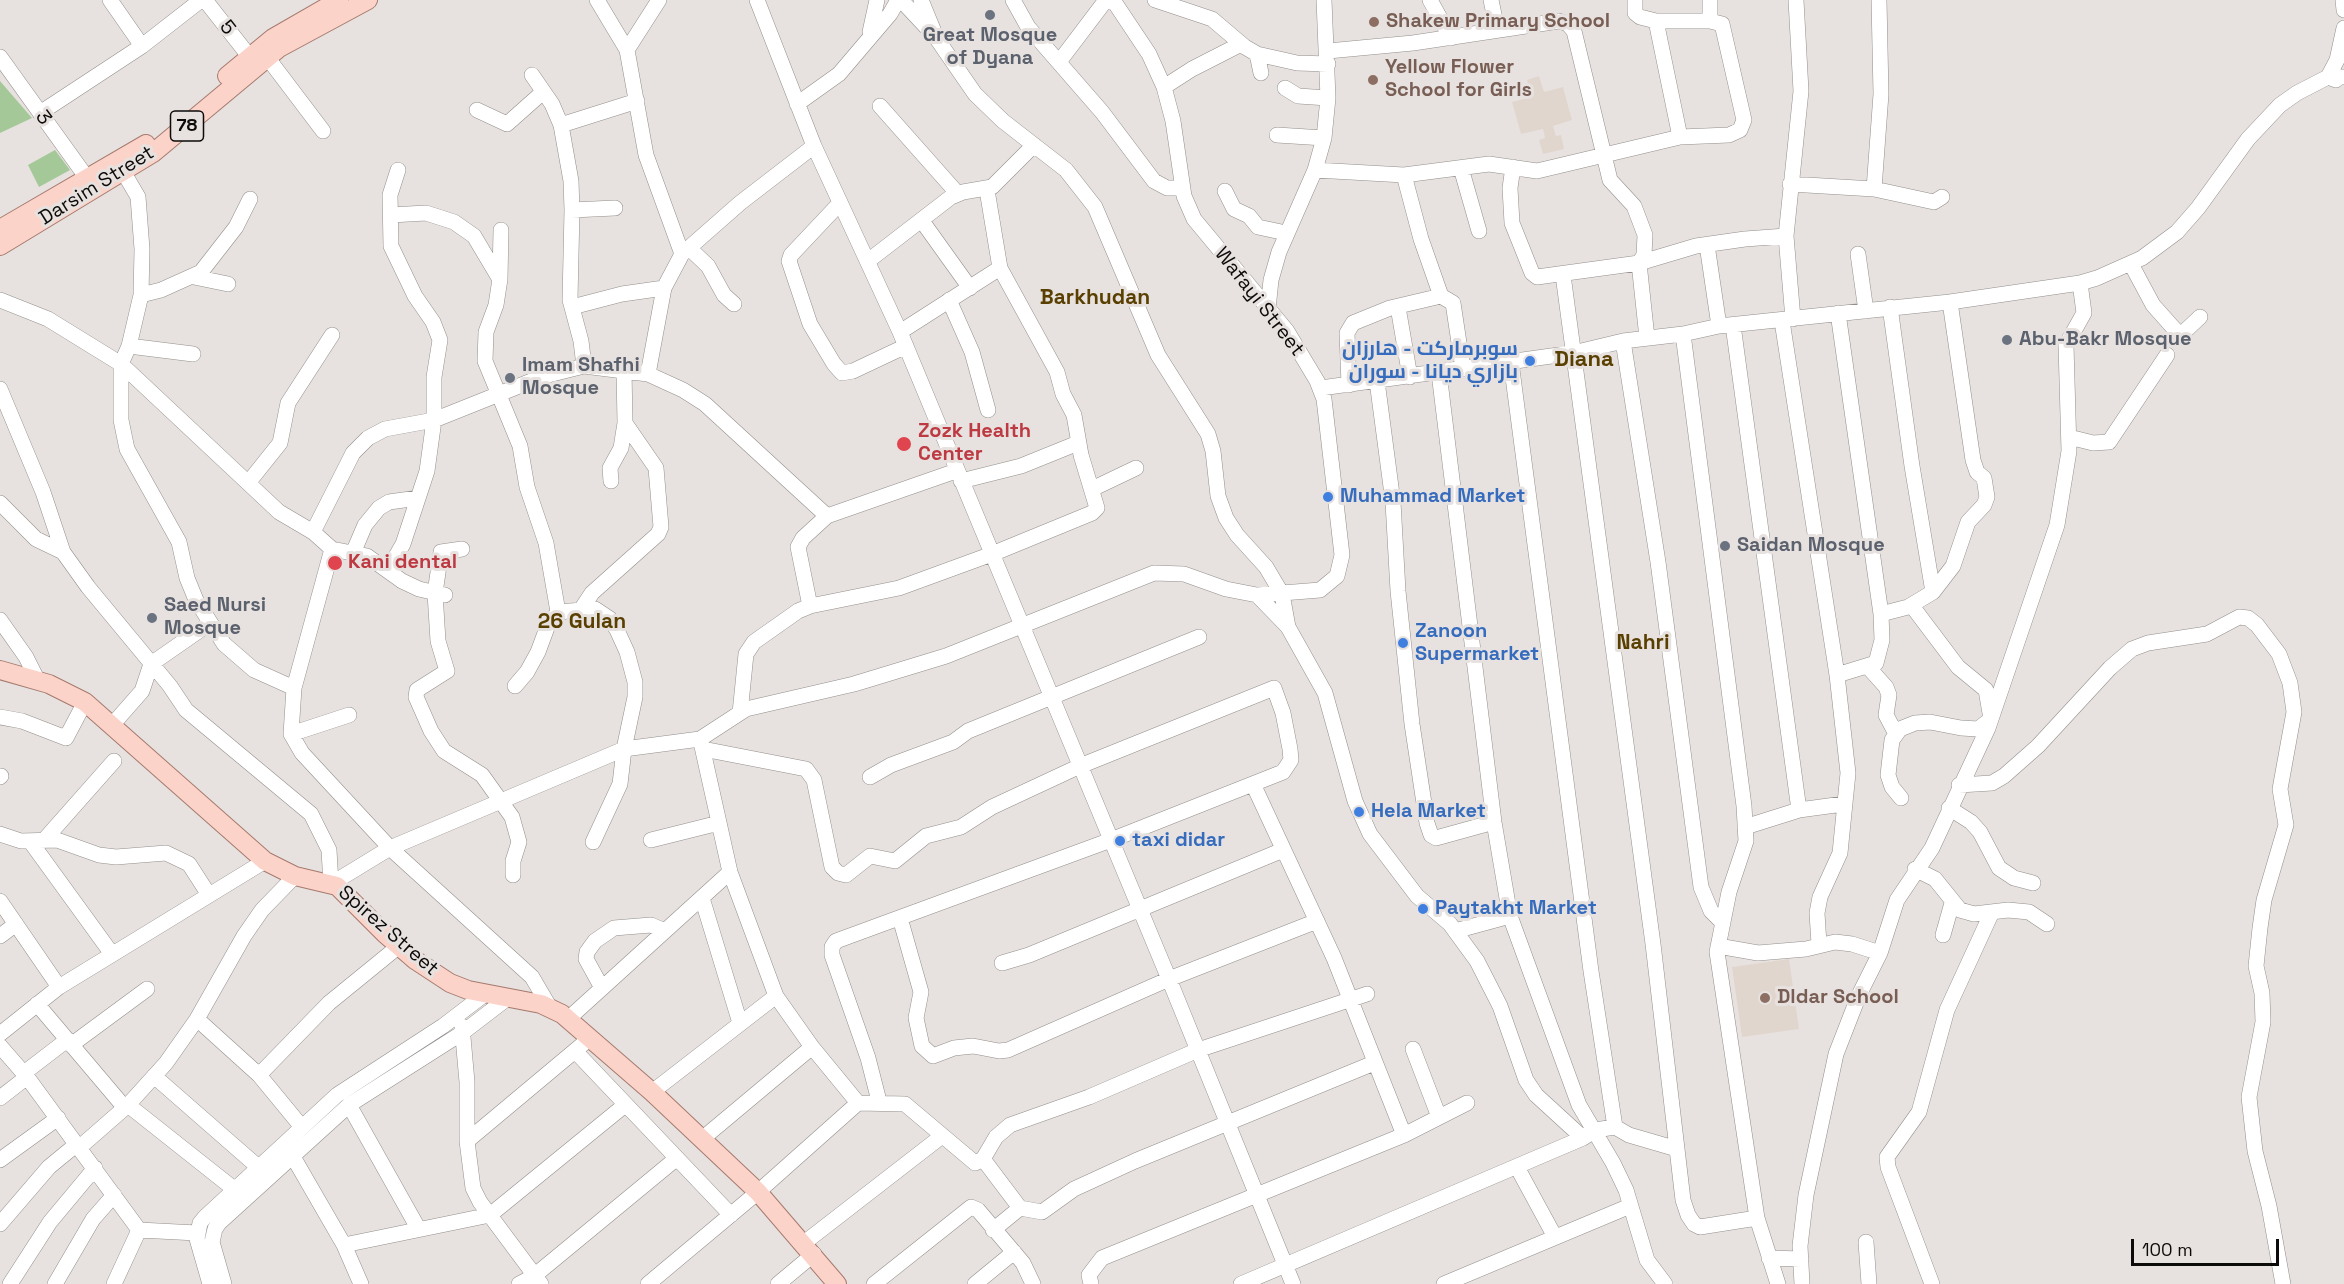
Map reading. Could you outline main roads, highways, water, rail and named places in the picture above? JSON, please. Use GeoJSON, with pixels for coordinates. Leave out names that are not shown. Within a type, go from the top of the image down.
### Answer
{"type":"FeatureCollection","features":[{"type":"Feature","properties":{"kind":"main road","name":"78"},"geometry":{"type":"LineString","coordinates":[[0,229],[87,178],[121,167],[258,57],[286,30],[339,0]]}},
{"type":"Feature","properties":{"kind":"main road","name":"78"},"geometry":{"type":"LineString","coordinates":[[258,57],[368,0]]}},
{"type":"Feature","properties":{"kind":"main road","name":"Darsim Street"},"geometry":{"type":"LineString","coordinates":[[0,246],[121,167]]}},
{"type":"Feature","properties":{"kind":"main road","name":"Spirez Street"},"geometry":{"type":"LineString","coordinates":[[0,670],[37,679],[85,702],[113,724],[265,861],[295,876],[331,884],[342,890],[399,946],[432,972],[477,992],[549,1006],[568,1019],[652,1092],[758,1192],[837,1284]]}},
{"type":"Feature","properties":{"kind":"place","name":"Great Mosque of Dyana"},"geometry":{"type":"Point","coordinates":[990,15]}},
{"type":"Feature","properties":{"kind":"place","name":"Shakew Primary School"},"geometry":{"type":"Point","coordinates":[1374,22]}},
{"type":"Feature","properties":{"kind":"place","name":"Yellow Flower School for Girls"},"geometry":{"type":"Point","coordinates":[1373,80]}},
{"type":"Feature","properties":{"kind":"place","name":"Abu-Bakr Mosque"},"geometry":{"type":"Point","coordinates":[2007,340]}},
{"type":"Feature","properties":{"kind":"place","name":"سوبرماركت - هارزان بازاري ديانا - سوران"},"geometry":{"type":"Point","coordinates":[1530,361]}},
{"type":"Feature","properties":{"kind":"place","name":"Imam Shafhi Mosque"},"geometry":{"type":"Point","coordinates":[510,378]}},
{"type":"Feature","properties":{"kind":"place","name":"Zozk Health Center"},"geometry":{"type":"Point","coordinates":[904,444]}},
{"type":"Feature","properties":{"kind":"place","name":"Muhammad Market"},"geometry":{"type":"Point","coordinates":[1328,497]}},
{"type":"Feature","properties":{"kind":"place","name":"Saidan Mosque"},"geometry":{"type":"Point","coordinates":[1725,546]}},
{"type":"Feature","properties":{"kind":"place","name":"Kani dental"},"geometry":{"type":"Point","coordinates":[335,563]}},
{"type":"Feature","properties":{"kind":"place","name":"Saed Nursi Mosque"},"geometry":{"type":"Point","coordinates":[152,618]}},
{"type":"Feature","properties":{"kind":"place","name":"Zanoon Supermarket"},"geometry":{"type":"Point","coordinates":[1403,643]}},
{"type":"Feature","properties":{"kind":"place","name":"Hela Market"},"geometry":{"type":"Point","coordinates":[1359,812]}},
{"type":"Feature","properties":{"kind":"place","name":"taxi didar"},"geometry":{"type":"Point","coordinates":[1120,841]}},
{"type":"Feature","properties":{"kind":"place","name":"Paytakht Market"},"geometry":{"type":"Point","coordinates":[1423,909]}},
{"type":"Feature","properties":{"kind":"place","name":"Dldar School"},"geometry":{"type":"Point","coordinates":[1765,998]}},
{"type":"Feature","properties":{"kind":"district","name":"Barkhudan"},"geometry":{"type":"Point","coordinates":[1095,298]}},
{"type":"Feature","properties":{"kind":"district","name":"Diana"},"geometry":{"type":"Point","coordinates":[1584,360]}},
{"type":"Feature","properties":{"kind":"district","name":"26 Gulan"},"geometry":{"type":"Point","coordinates":[582,622]}},
{"type":"Feature","properties":{"kind":"district","name":"Nahri"},"geometry":{"type":"Point","coordinates":[1643,643]}}]}
